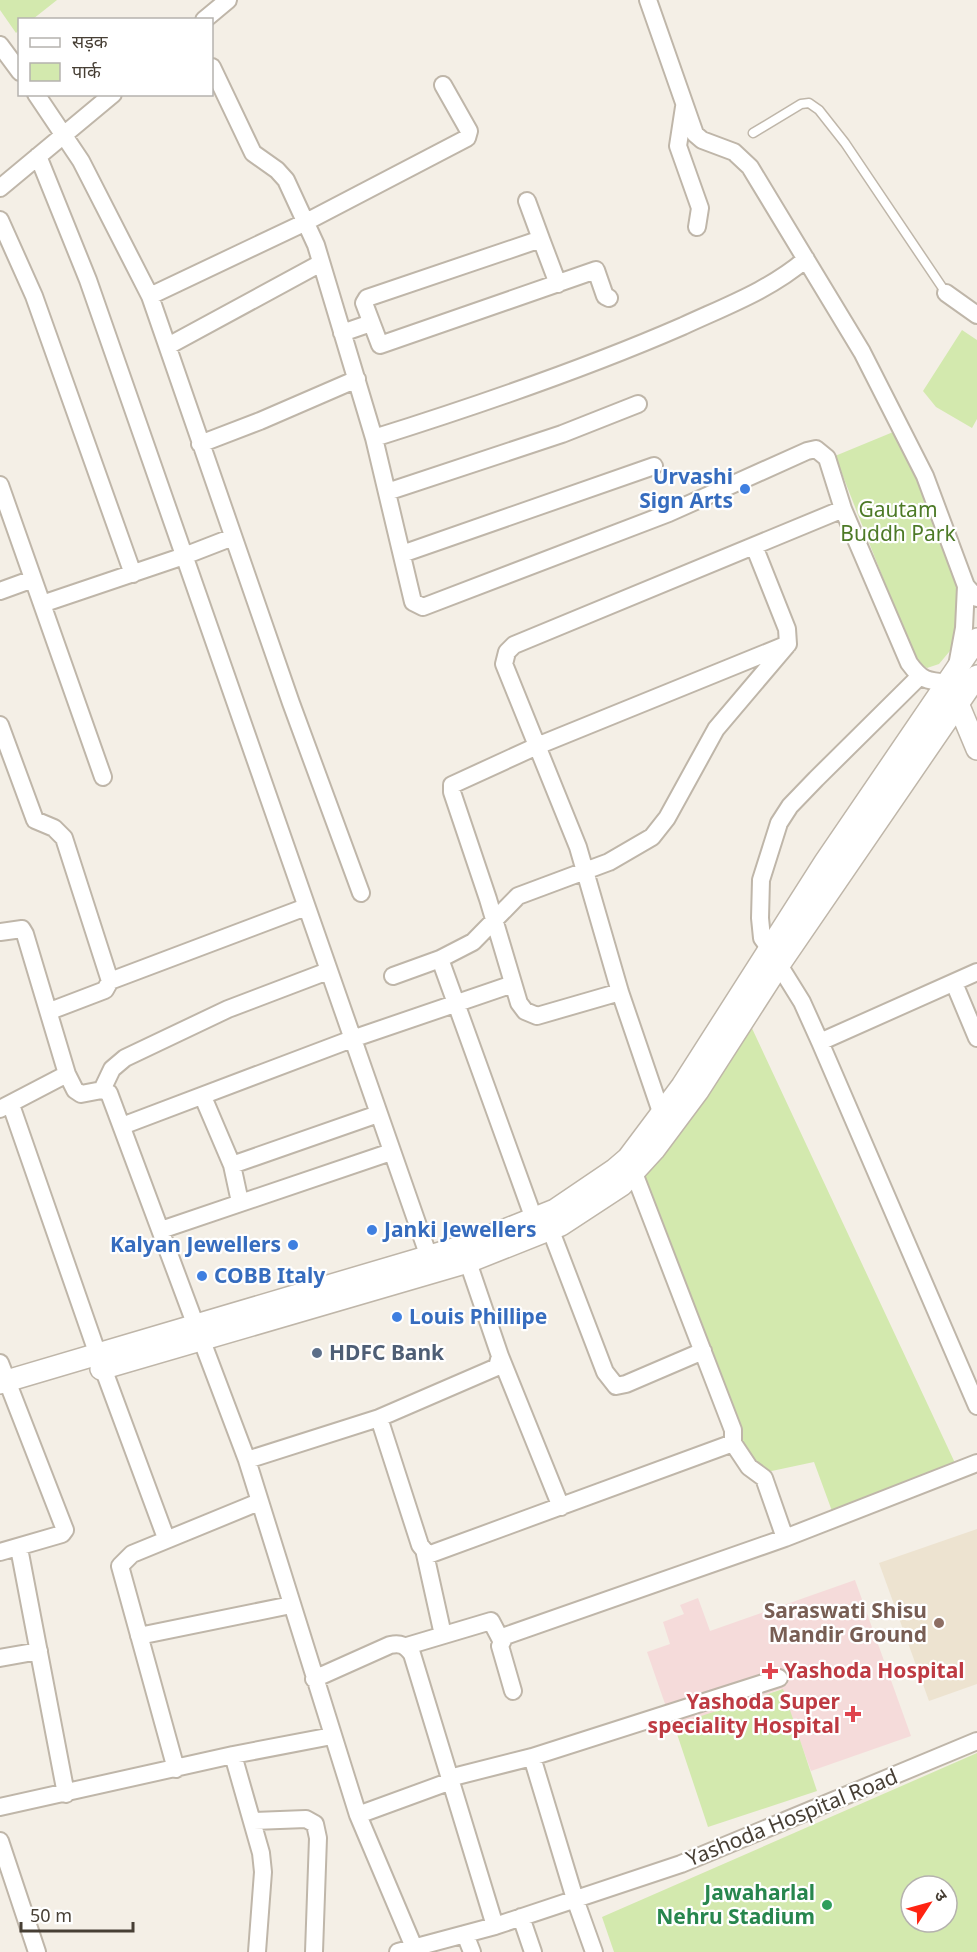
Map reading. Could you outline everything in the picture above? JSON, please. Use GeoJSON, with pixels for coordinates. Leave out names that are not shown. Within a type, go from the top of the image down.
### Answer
{"type":"FeatureCollection","features":[{"type":"Feature","properties":{"kind":"street"},"geometry":{"type":"LineString","coordinates":[[206,18],[228,0]]}},
{"type":"Feature","properties":{"kind":"street"},"geometry":{"type":"LineString","coordinates":[[650,1],[695,134],[702,140],[734,152],[750,167],[806,259],[862,352],[925,476],[971,592],[964,628],[967,680],[825,862],[774,957]]}},
{"type":"Feature","properties":{"kind":"street"},"geometry":{"type":"LineString","coordinates":[[0,45],[18,69]]}},
{"type":"Feature","properties":{"kind":"street"},"geometry":{"type":"LineString","coordinates":[[213,69],[253,153],[283,175],[306,222],[321,263],[374,438],[413,602],[423,607],[669,513],[807,450],[816,449],[827,458],[843,509],[909,663],[919,677],[931,682],[967,680]]}},
{"type":"Feature","properties":{"kind":"street"},"geometry":{"type":"LineString","coordinates":[[150,296],[306,222],[467,138],[469,131],[443,85]]}},
{"type":"Feature","properties":{"kind":"street"},"geometry":{"type":"LineString","coordinates":[[37,96],[65,134],[150,296],[200,444],[361,894]]}},
{"type":"Feature","properties":{"kind":"street"},"geometry":{"type":"LineString","coordinates":[[0,188],[111,96]]}},
{"type":"Feature","properties":{"kind":"street"},"geometry":{"type":"LineString","coordinates":[[684,106],[678,146],[700,208],[697,228]]}},
{"type":"Feature","properties":{"kind":"street"},"geometry":{"type":"LineString","coordinates":[[38,156],[88,280],[429,1257]]}},
{"type":"Feature","properties":{"kind":"street"},"geometry":{"type":"LineString","coordinates":[[527,201],[558,284]]}},
{"type":"Feature","properties":{"kind":"street"},"geometry":{"type":"LineString","coordinates":[[0,220],[34,296],[133,574]]}},
{"type":"Feature","properties":{"kind":"street"},"geometry":{"type":"LineString","coordinates":[[541,239],[367,298],[365,307],[380,345],[596,270],[605,296],[609,298]]}},
{"type":"Feature","properties":{"kind":"street"},"geometry":{"type":"LineString","coordinates":[[374,438],[493,400],[602,361],[768,288],[806,259]]}},
{"type":"Feature","properties":{"kind":"street"},"geometry":{"type":"LineString","coordinates":[[168,346],[321,263]]}},
{"type":"Feature","properties":{"kind":"street"},"geometry":{"type":"LineString","coordinates":[[946,293],[977,315]]}},
{"type":"Feature","properties":{"kind":"street"},"geometry":{"type":"LineString","coordinates":[[342,333],[371,323]]}},
{"type":"Feature","properties":{"kind":"street"},"geometry":{"type":"LineString","coordinates":[[200,444],[357,379]]}},
{"type":"Feature","properties":{"kind":"street"},"geometry":{"type":"LineString","coordinates":[[387,492],[562,434],[638,404]]}},
{"type":"Feature","properties":{"kind":"street"},"geometry":{"type":"LineString","coordinates":[[402,554],[654,466]]}},
{"type":"Feature","properties":{"kind":"street"},"geometry":{"type":"LineString","coordinates":[[0,485],[103,777]]}},
{"type":"Feature","properties":{"kind":"street"},"geometry":{"type":"LineString","coordinates":[[668,1119],[620,992],[578,847],[504,664],[507,652],[514,645],[843,509]]}},
{"type":"Feature","properties":{"kind":"street"},"geometry":{"type":"LineString","coordinates":[[42,604],[133,574],[233,537]]}},
{"type":"Feature","properties":{"kind":"street"},"geometry":{"type":"LineString","coordinates":[[393,976],[440,960],[472,942],[518,896],[585,869],[609,862],[642,845],[661,828],[716,729],[788,644],[787,629],[754,546]]}},
{"type":"Feature","properties":{"kind":"street"},"geometry":{"type":"LineString","coordinates":[[0,591],[33,579]]}},
{"type":"Feature","properties":{"kind":"street"},"geometry":{"type":"LineString","coordinates":[[620,992],[537,1016],[525,1011],[519,1003],[488,899],[452,792],[452,785],[537,746],[788,644]]}},
{"type":"Feature","properties":{"kind":"street"},"geometry":{"type":"LineString","coordinates":[[0,1552],[62,1534],[66,1530],[62,1516],[3,1384],[100,1362],[468,1262],[542,1225],[600,1201],[634,1173],[774,957],[958,704],[967,680],[972,646]]}},
{"type":"Feature","properties":{"kind":"street"},"geometry":{"type":"LineString","coordinates":[[919,677],[790,806],[779,823],[761,880],[760,918],[762,938],[802,1002],[977,1406]]}},
{"type":"Feature","properties":{"kind":"street"},"geometry":{"type":"LineString","coordinates":[[958,704],[977,749]]}},
{"type":"Feature","properties":{"kind":"street"},"geometry":{"type":"LineString","coordinates":[[0,724],[36,820],[54,828],[64,838],[111,981]]}},
{"type":"Feature","properties":{"kind":"street"},"geometry":{"type":"LineString","coordinates":[[50,1011],[105,990],[111,981],[306,907]]}},
{"type":"Feature","properties":{"kind":"street"},"geometry":{"type":"LineString","coordinates":[[0,932],[22,929],[50,1011],[67,1074],[75,1090],[81,1094],[102,1090],[109,1094],[247,1460],[357,1815],[415,1949]]}},
{"type":"Feature","properties":{"kind":"street"},"geometry":{"type":"LineString","coordinates":[[440,960],[542,1225],[605,1372],[616,1386],[626,1384],[703,1351]]}},
{"type":"Feature","properties":{"kind":"street"},"geometry":{"type":"LineString","coordinates":[[102,1090],[112,1069],[125,1058],[228,1009],[328,971]]}},
{"type":"Feature","properties":{"kind":"street"},"geometry":{"type":"LineString","coordinates":[[820,1042],[977,972]]}},
{"type":"Feature","properties":{"kind":"street"},"geometry":{"type":"LineString","coordinates":[[954,983],[977,1038]]}},
{"type":"Feature","properties":{"kind":"street"},"geometry":{"type":"LineString","coordinates":[[122,1126],[352,1039],[513,984]]}},
{"type":"Feature","properties":{"kind":"street"},"geometry":{"type":"LineString","coordinates":[[67,1074],[6,1107],[166,1538]]}},
{"type":"Feature","properties":{"kind":"street"},"geometry":{"type":"LineString","coordinates":[[203,1097],[232,1165],[240,1202]]}},
{"type":"Feature","properties":{"kind":"street"},"geometry":{"type":"LineString","coordinates":[[232,1165],[378,1114]]}},
{"type":"Feature","properties":{"kind":"street"},"geometry":{"type":"LineString","coordinates":[[199,1334],[429,1257],[542,1225],[628,1158],[668,1119]]}},
{"type":"Feature","properties":{"kind":"street"},"geometry":{"type":"LineString","coordinates":[[161,1230],[391,1152]]}},
{"type":"Feature","properties":{"kind":"street"},"geometry":{"type":"LineString","coordinates":[[634,1173],[733,1430],[733,1443],[749,1467],[764,1478],[785,1538]]}},
{"type":"Feature","properties":{"kind":"street"},"geometry":{"type":"LineString","coordinates":[[468,1262],[500,1356],[561,1507]]}},
{"type":"Feature","properties":{"kind":"street"},"geometry":{"type":"LineString","coordinates":[[247,1460],[378,1418],[491,1371],[497,1367],[500,1356]]}},
{"type":"Feature","properties":{"kind":"street"},"geometry":{"type":"LineString","coordinates":[[378,1418],[425,1554],[443,1635]]}},
{"type":"Feature","properties":{"kind":"street"},"geometry":{"type":"LineString","coordinates":[[425,1554],[561,1507],[733,1443]]}},
{"type":"Feature","properties":{"kind":"street"},"geometry":{"type":"LineString","coordinates":[[501,1640],[509,1634],[785,1538],[977,1463]]}},
{"type":"Feature","properties":{"kind":"street"},"geometry":{"type":"LineString","coordinates":[[176,1768],[120,1566],[127,1556],[166,1538],[259,1502]]}},
{"type":"Feature","properties":{"kind":"street"},"geometry":{"type":"LineString","coordinates":[[19,1548],[66,1794]]}},
{"type":"Feature","properties":{"kind":"street"},"geometry":{"type":"LineString","coordinates":[[139,1636],[291,1605]]}},
{"type":"Feature","properties":{"kind":"street"},"geometry":{"type":"LineString","coordinates":[[406,1646],[491,1621],[501,1640],[500,1646],[513,1691]]}},
{"type":"Feature","properties":{"kind":"street"},"geometry":{"type":"LineString","coordinates":[[314,1679],[390,1644],[400,1643],[406,1646],[412,1654],[495,1926]]}},
{"type":"Feature","properties":{"kind":"street"},"geometry":{"type":"LineString","coordinates":[[0,1658],[39,1651]]}},
{"type":"Feature","properties":{"kind":"street"},"geometry":{"type":"LineString","coordinates":[[357,1815],[451,1781],[457,1776],[532,1757],[779,1678]]}},
{"type":"Feature","properties":{"kind":"street"},"geometry":{"type":"LineString","coordinates":[[0,1807],[233,1755],[332,1736]]}},
{"type":"Feature","properties":{"kind":"street","name":"Yashoda Hospital Road"},"geometry":{"type":"LineString","coordinates":[[398,1952],[495,1926],[681,1864],[763,1832],[977,1741]]}},
{"type":"Feature","properties":{"kind":"street"},"geometry":{"type":"LineString","coordinates":[[233,1755],[253,1821],[263,1872],[257,1952]]}},
{"type":"Feature","properties":{"kind":"street"},"geometry":{"type":"LineString","coordinates":[[532,1757],[575,1899],[594,1952]]}},
{"type":"Feature","properties":{"kind":"street"},"geometry":{"type":"LineString","coordinates":[[253,1821],[306,1819],[315,1824],[318,1838],[314,1952]]}},
{"type":"Feature","properties":{"kind":"street"},"geometry":{"type":"LineString","coordinates":[[0,1841],[37,1952]]}},
{"type":"Feature","properties":{"kind":"street"},"geometry":{"type":"LineString","coordinates":[[520,1917],[533,1952]]}},
{"type":"Feature","properties":{"kind":"street"},"geometry":{"type":"LineString","coordinates":[[465,1934],[472,1952]]}},
{"type":"Feature","properties":{"kind":"lane"},"geometry":{"type":"LineString","coordinates":[[753,133],[801,104],[809,103],[819,110],[845,143],[946,293]]}},
{"type":"Feature","properties":{"kind":"shaded area","name":"Saraswati Shisu Mandir Ground"},"geometry":{"type":"Polygon","coordinates":[[[977,1529],[977,1684],[929,1701],[879,1563],[977,1529]]]}},
{"type":"Feature","properties":{"kind":"shaded area","name":"Yashoda Hospital"},"geometry":{"type":"Polygon","coordinates":[[[855,1580],[911,1736],[811,1771],[781,1689],[673,1727],[647,1652],[670,1644],[663,1622],[684,1614],[680,1605],[698,1598],[710,1631],[855,1580]]]}},
{"type":"Feature","properties":{"kind":"green space"},"geometry":{"type":"Polygon","coordinates":[[[0,0],[57,0],[34,18],[18,18],[16,33],[0,10],[0,0]]]}},
{"type":"Feature","properties":{"kind":"green space"},"geometry":{"type":"Polygon","coordinates":[[[962,330],[977,340],[977,419],[972,428],[936,407],[923,391],[962,330]]]}},
{"type":"Feature","properties":{"kind":"green space","name":"Gautam Buddh Park"},"geometry":{"type":"Polygon","coordinates":[[[898,430],[957,582],[959,610],[954,646],[939,664],[927,668],[916,662],[835,456],[898,430]]]}},
{"type":"Feature","properties":{"kind":"green space"},"geometry":{"type":"Polygon","coordinates":[[[750,1024],[955,1463],[832,1511],[814,1462],[767,1472],[753,1465],[636,1181],[750,1024]]]}},
{"type":"Feature","properties":{"kind":"green space"},"geometry":{"type":"Polygon","coordinates":[[[783,1689],[817,1791],[708,1827],[674,1725],[783,1689]]]}},
{"type":"Feature","properties":{"kind":"green space"},"geometry":{"type":"Polygon","coordinates":[[[977,1753],[977,1952],[614,1952],[602,1917],[977,1753]]]}},
{"type":"Feature","properties":{"kind":"place","name":"Urvashi Sign Arts"},"geometry":{"type":"Point","coordinates":[745,489]}},
{"type":"Feature","properties":{"kind":"place","name":"Janki Jewellers"},"geometry":{"type":"Point","coordinates":[372,1230]}},
{"type":"Feature","properties":{"kind":"place","name":"Kalyan Jewellers"},"geometry":{"type":"Point","coordinates":[293,1245]}},
{"type":"Feature","properties":{"kind":"place","name":"COBB Italy"},"geometry":{"type":"Point","coordinates":[202,1276]}},
{"type":"Feature","properties":{"kind":"place","name":"Louis Phillipe"},"geometry":{"type":"Point","coordinates":[397,1317]}},
{"type":"Feature","properties":{"kind":"place","name":"HDFC Bank"},"geometry":{"type":"Point","coordinates":[317,1353]}},
{"type":"Feature","properties":{"kind":"place","name":"Saraswati Shisu Mandir Ground"},"geometry":{"type":"Point","coordinates":[939,1623]}},
{"type":"Feature","properties":{"kind":"place","name":"Yashoda Hospital"},"geometry":{"type":"Point","coordinates":[770,1671]}},
{"type":"Feature","properties":{"kind":"place","name":"Yashoda Super speciality Hospital"},"geometry":{"type":"Point","coordinates":[853,1714]}},
{"type":"Feature","properties":{"kind":"place","name":"Jawaharlal Nehru Stadium"},"geometry":{"type":"Point","coordinates":[827,1905]}}]}
